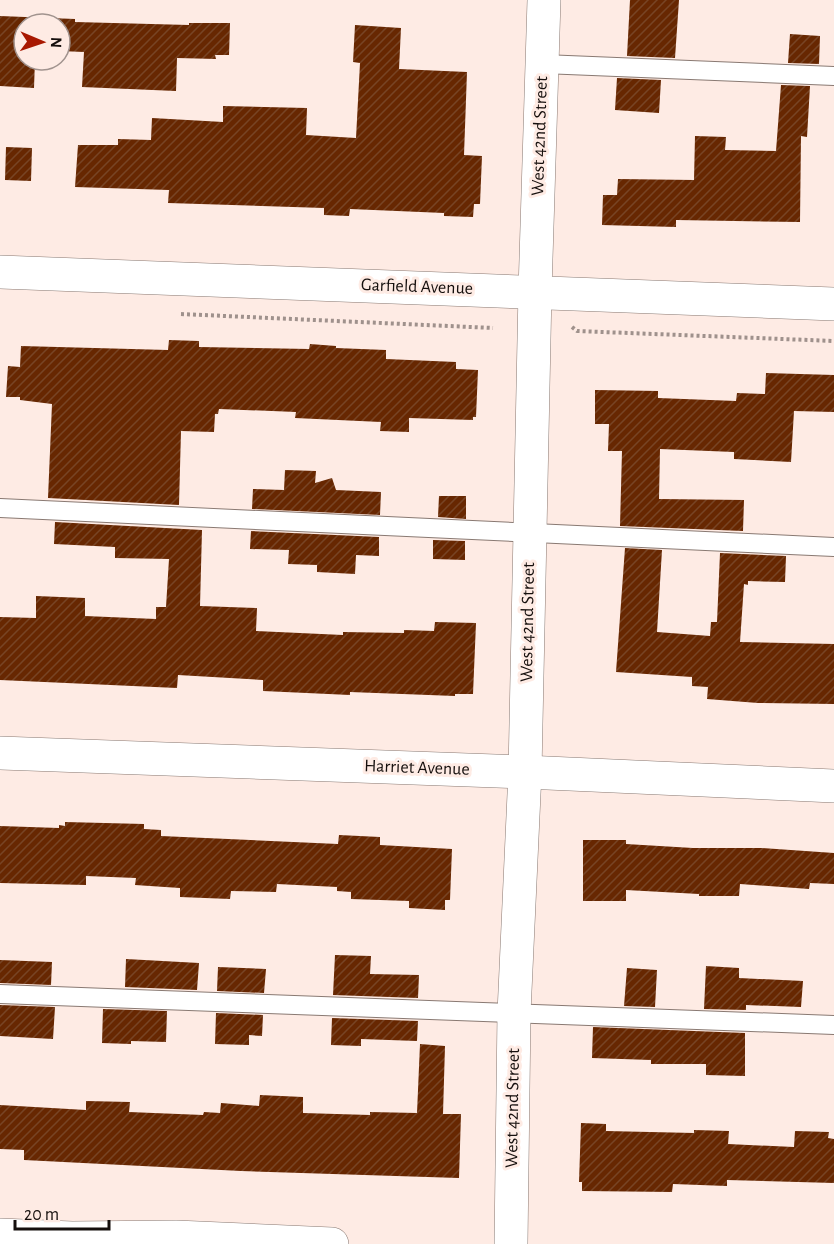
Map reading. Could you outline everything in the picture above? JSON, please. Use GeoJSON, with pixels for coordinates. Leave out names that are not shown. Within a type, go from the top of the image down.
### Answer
{"type":"FeatureCollection","features":[{"type":"Feature","properties":{"kind":"street","name":"West 42nd Street"},"geometry":{"type":"LineString","coordinates":[[511,1244],[514,1013],[525,772],[535,291],[544,0]]}},
{"type":"Feature","properties":{"kind":"street","name":"Garfield Avenue"},"geometry":{"type":"LineString","coordinates":[[0,272],[834,304]]}},
{"type":"Feature","properties":{"kind":"street","name":"Harriet Avenue"},"geometry":{"type":"LineString","coordinates":[[0,753],[834,786]]}},
{"type":"Feature","properties":{"kind":"street"},"geometry":{"type":"LineString","coordinates":[[0,1235],[72,1238],[176,1237],[332,1244]]}},
{"type":"Feature","properties":{"kind":"lane"},"geometry":{"type":"LineString","coordinates":[[543,64],[834,76]]}},
{"type":"Feature","properties":{"kind":"lane"},"geometry":{"type":"LineString","coordinates":[[0,508],[834,546]]}},
{"type":"Feature","properties":{"kind":"lane"},"geometry":{"type":"LineString","coordinates":[[0,994],[834,1025]]}},
{"type":"Feature","properties":{"kind":"path"},"geometry":{"type":"LineString","coordinates":[[176,314],[493,327]]}},
{"type":"Feature","properties":{"kind":"path"},"geometry":{"type":"LineString","coordinates":[[570,325],[577,331],[834,341]]}},
{"type":"Feature","properties":{"kind":"building"},"geometry":{"type":"Polygon","coordinates":[[[630,0],[679,0],[675,58],[627,56],[630,0]]]}},
{"type":"Feature","properties":{"kind":"building"},"geometry":{"type":"Polygon","coordinates":[[[0,16],[12,16],[12,72],[35,72],[34,88],[0,86],[0,16]]]}},
{"type":"Feature","properties":{"kind":"building"},"geometry":{"type":"Polygon","coordinates":[[[72,19],[75,19],[75,22],[189,25],[189,23],[230,23],[229,55],[215,55],[216,59],[177,58],[176,91],[82,87],[84,52],[72,52],[72,19]]]}},
{"type":"Feature","properties":{"kind":"building"},"geometry":{"type":"Polygon","coordinates":[[[355,25],[401,28],[399,69],[467,72],[464,155],[482,156],[480,204],[474,204],[473,217],[444,216],[444,213],[350,209],[349,216],[324,215],[324,208],[168,203],[169,190],[75,187],[78,145],[118,145],[118,139],[151,140],[152,118],[223,122],[223,106],[307,108],[306,135],[356,138],[360,63],[353,62],[355,25]]]}},
{"type":"Feature","properties":{"kind":"building"},"geometry":{"type":"Polygon","coordinates":[[[790,34],[820,36],[819,64],[788,63],[790,34]]]}},
{"type":"Feature","properties":{"kind":"building"},"geometry":{"type":"Polygon","coordinates":[[[617,78],[661,80],[659,113],[615,110],[617,78]]]}},
{"type":"Feature","properties":{"kind":"building"},"geometry":{"type":"Polygon","coordinates":[[[781,85],[810,86],[807,137],[801,136],[800,222],[676,220],[676,227],[602,225],[603,195],[617,195],[618,179],[694,180],[695,136],[726,137],[725,150],[776,151],[781,85]]]}},
{"type":"Feature","properties":{"kind":"building"},"geometry":{"type":"Polygon","coordinates":[[[6,147],[32,148],[31,181],[5,180],[6,147]]]}},
{"type":"Feature","properties":{"kind":"building"},"geometry":{"type":"Polygon","coordinates":[[[169,340],[199,341],[199,347],[309,349],[310,344],[336,346],[336,348],[386,350],[386,359],[456,362],[456,369],[478,370],[476,417],[473,417],[473,420],[409,418],[409,432],[380,431],[381,422],[295,418],[296,412],[219,409],[218,414],[215,414],[214,432],[181,431],[179,505],[48,498],[52,404],[20,400],[20,397],[6,397],[8,366],[20,367],[21,346],[168,350],[169,340]]]}},
{"type":"Feature","properties":{"kind":"building"},"geometry":{"type":"Polygon","coordinates":[[[766,373],[834,375],[834,412],[794,411],[791,462],[734,459],[734,452],[660,449],[659,499],[744,500],[743,531],[620,526],[622,451],[608,451],[609,424],[595,424],[595,390],[658,391],[658,398],[736,401],[737,393],[765,394],[766,373]]]}},
{"type":"Feature","properties":{"kind":"building"},"geometry":{"type":"Polygon","coordinates":[[[285,470],[316,471],[315,483],[332,478],[336,490],[381,492],[380,515],[252,509],[253,489],[284,490],[285,470]]]}},
{"type":"Feature","properties":{"kind":"building"},"geometry":{"type":"Polygon","coordinates":[[[439,496],[466,496],[466,519],[438,517],[439,496]]]}},
{"type":"Feature","properties":{"kind":"building"},"geometry":{"type":"Polygon","coordinates":[[[55,522],[202,530],[200,606],[257,608],[256,631],[343,635],[343,632],[404,633],[404,630],[434,631],[435,622],[476,623],[473,694],[455,694],[455,696],[350,692],[350,695],[263,691],[263,680],[178,675],[177,688],[0,680],[0,617],[36,618],[36,596],[85,598],[85,616],[156,619],[156,607],[166,607],[169,559],[115,558],[115,547],[54,544],[55,522]]]}},
{"type":"Feature","properties":{"kind":"building"},"geometry":{"type":"Polygon","coordinates":[[[251,531],[379,537],[379,556],[356,555],[355,574],[317,572],[317,565],[288,564],[289,550],[250,549],[251,531]]]}},
{"type":"Feature","properties":{"kind":"building"},"geometry":{"type":"Polygon","coordinates":[[[433,540],[465,541],[465,560],[433,559],[433,540]]]}},
{"type":"Feature","properties":{"kind":"building"},"geometry":{"type":"Polygon","coordinates":[[[625,548],[662,550],[657,632],[710,636],[711,622],[717,622],[720,553],[786,556],[785,582],[748,581],[748,585],[744,584],[740,642],[834,644],[834,704],[758,703],[707,699],[708,687],[692,686],[692,677],[616,672],[625,548]]]}},
{"type":"Feature","properties":{"kind":"building"},"geometry":{"type":"Polygon","coordinates":[[[65,822],[144,824],[144,829],[161,830],[161,836],[338,844],[339,835],[380,837],[380,845],[452,849],[450,900],[445,900],[445,910],[409,908],[409,901],[351,899],[351,892],[337,891],[337,887],[277,884],[276,892],[231,891],[230,899],[180,897],[180,888],[135,885],[136,878],[86,876],[86,885],[0,883],[0,826],[59,828],[59,825],[65,826],[65,822]]]}},
{"type":"Feature","properties":{"kind":"building"},"geometry":{"type":"Polygon","coordinates":[[[583,840],[626,840],[626,844],[693,848],[762,848],[834,853],[834,884],[810,883],[809,889],[740,884],[739,896],[699,896],[699,894],[626,890],[626,901],[583,901],[583,840]]]}},
{"type":"Feature","properties":{"kind":"building"},"geometry":{"type":"Polygon","coordinates":[[[335,955],[371,956],[370,974],[419,975],[418,998],[333,995],[335,955]]]}},
{"type":"Feature","properties":{"kind":"building"},"geometry":{"type":"Polygon","coordinates":[[[126,959],[199,963],[197,990],[125,987],[126,959]]]}},
{"type":"Feature","properties":{"kind":"building"},"geometry":{"type":"Polygon","coordinates":[[[0,960],[52,962],[51,985],[0,983],[0,960]]]}},
{"type":"Feature","properties":{"kind":"building"},"geometry":{"type":"Polygon","coordinates":[[[706,966],[739,968],[739,978],[803,981],[801,1007],[746,1005],[746,1010],[704,1009],[706,966]]]}},
{"type":"Feature","properties":{"kind":"building"},"geometry":{"type":"Polygon","coordinates":[[[218,967],[266,969],[264,993],[217,991],[218,967]]]}},
{"type":"Feature","properties":{"kind":"building"},"geometry":{"type":"Polygon","coordinates":[[[627,968],[657,970],[655,1007],[624,1006],[627,968]]]}},
{"type":"Feature","properties":{"kind":"building"},"geometry":{"type":"Polygon","coordinates":[[[0,1005],[55,1007],[53,1039],[0,1036],[0,1005]]]}},
{"type":"Feature","properties":{"kind":"building"},"geometry":{"type":"Polygon","coordinates":[[[103,1009],[167,1011],[166,1042],[102,1043],[103,1009]]]}},
{"type":"Feature","properties":{"kind":"building"},"geometry":{"type":"Polygon","coordinates":[[[216,1013],[263,1015],[262,1036],[249,1035],[249,1045],[215,1044],[216,1013]]]}},
{"type":"Feature","properties":{"kind":"building"},"geometry":{"type":"Polygon","coordinates":[[[332,1018],[418,1021],[417,1041],[361,1039],[361,1046],[331,1045],[332,1018]]]}},
{"type":"Feature","properties":{"kind":"building"},"geometry":{"type":"Polygon","coordinates":[[[593,1027],[745,1033],[745,1076],[706,1075],[706,1064],[651,1064],[651,1060],[592,1058],[593,1027]]]}},
{"type":"Feature","properties":{"kind":"building"},"geometry":{"type":"Polygon","coordinates":[[[420,1044],[445,1046],[443,1114],[461,1114],[459,1178],[241,1171],[24,1160],[24,1150],[0,1149],[0,1105],[86,1110],[86,1101],[130,1102],[129,1112],[203,1115],[204,1112],[220,1113],[221,1103],[259,1106],[260,1095],[303,1097],[303,1113],[370,1115],[370,1112],[417,1113],[420,1044]]]}},
{"type":"Feature","properties":{"kind":"building"},"geometry":{"type":"Polygon","coordinates":[[[581,1123],[606,1124],[606,1131],[694,1133],[694,1130],[729,1131],[728,1144],[794,1147],[795,1131],[829,1132],[828,1138],[834,1139],[834,1183],[727,1180],[727,1186],[673,1184],[672,1192],[582,1191],[582,1182],[579,1182],[581,1123]]]}}]}
